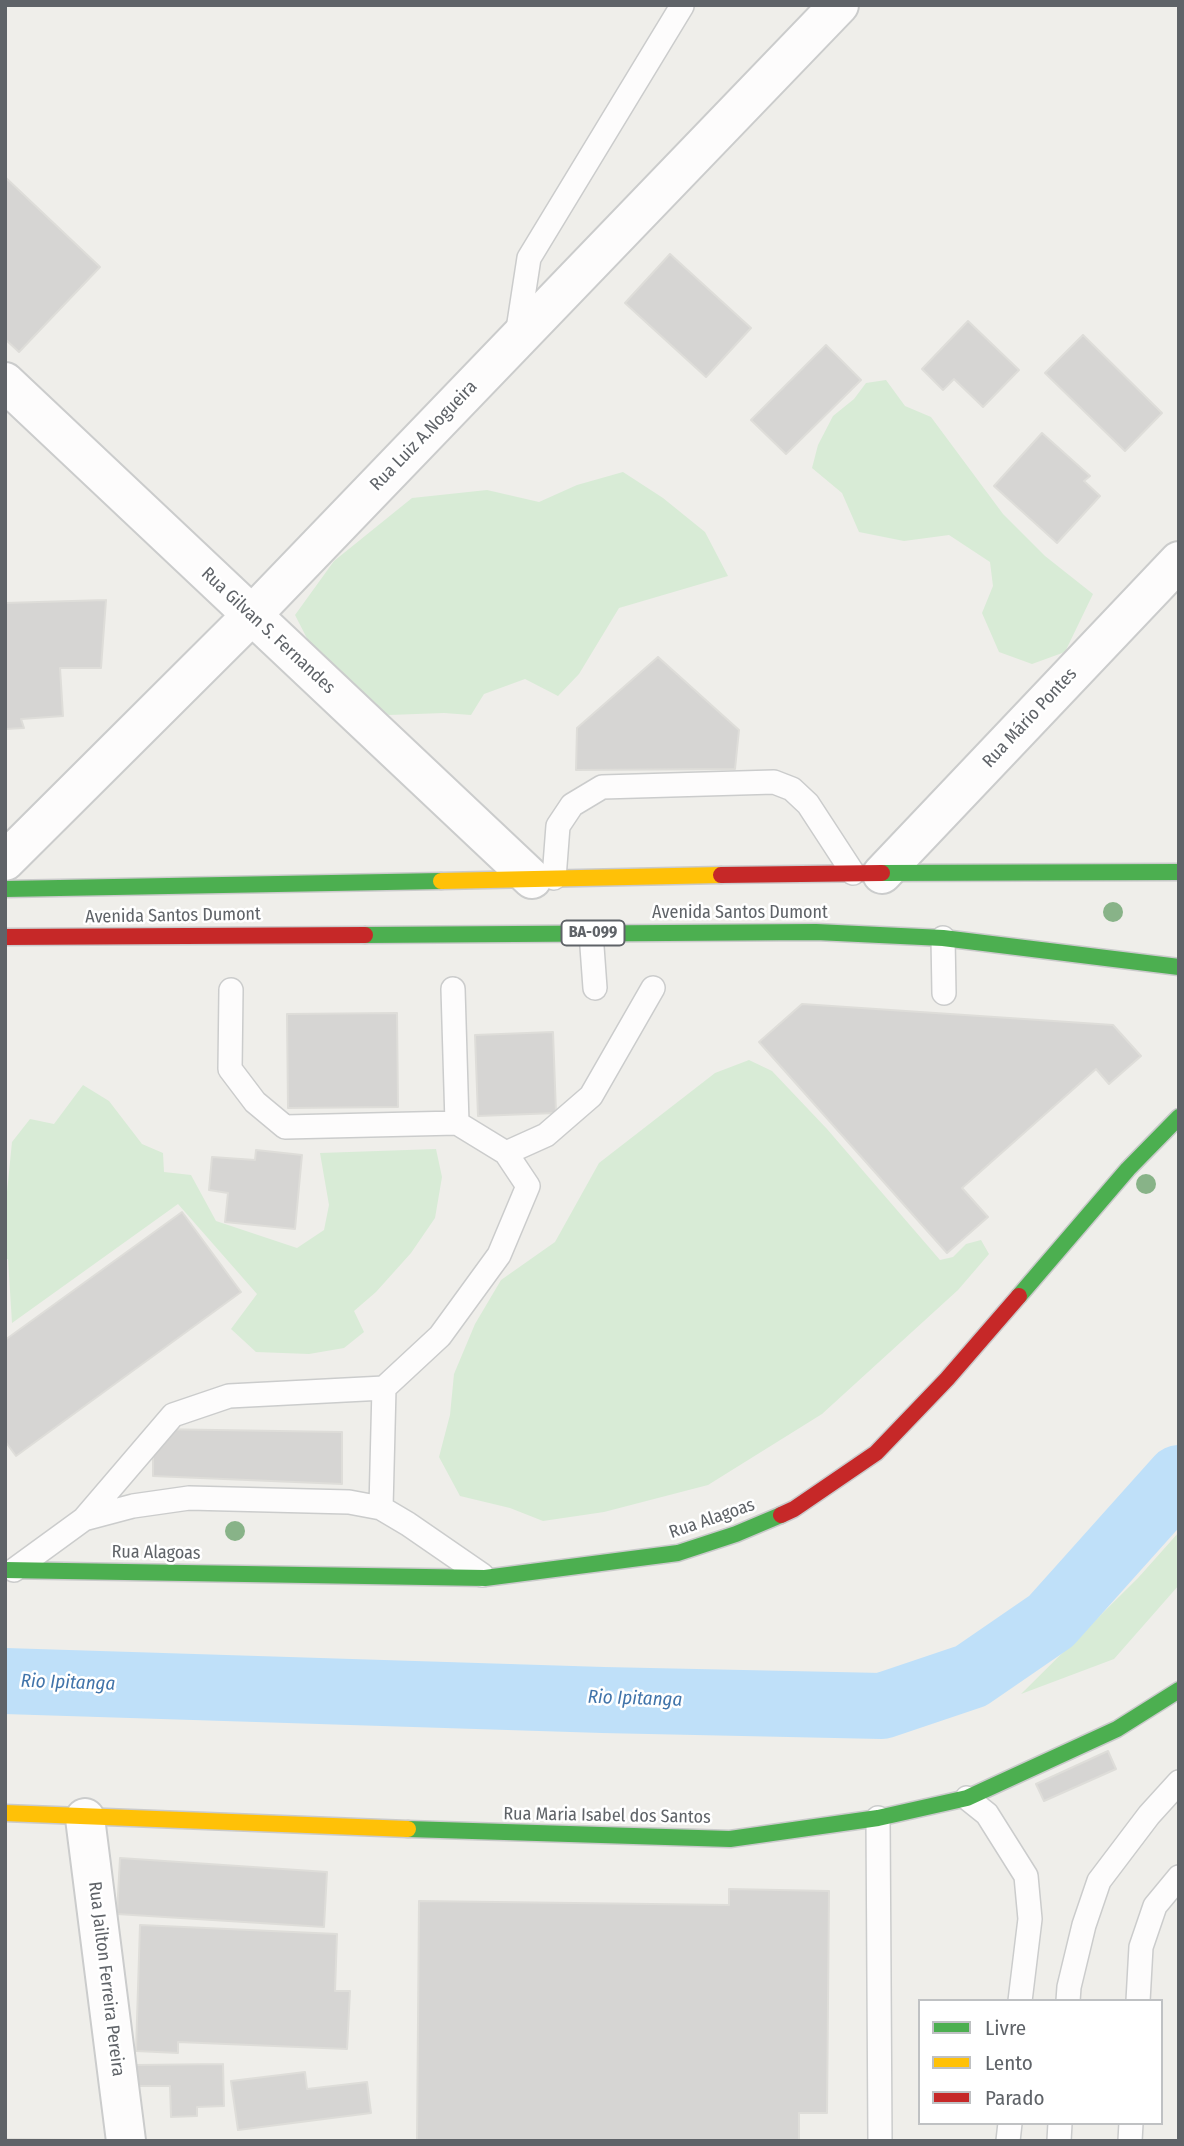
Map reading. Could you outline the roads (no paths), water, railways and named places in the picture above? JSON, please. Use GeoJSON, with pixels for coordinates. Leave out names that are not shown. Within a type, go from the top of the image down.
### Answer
{"type":"FeatureCollection","features":[{"type":"Feature","properties":{"kind":"main road","name":"Avenida Santos Dumont"},"geometry":{"type":"LineString","coordinates":[[5,889],[543,878],[1179,873]]}},
{"type":"Feature","properties":{"kind":"main road","name":"Avenida Santos Dumont"},"geometry":{"type":"LineString","coordinates":[[5,937],[816,932],[943,938],[1179,967]]}},
{"type":"Feature","properties":{"kind":"main road","name":"Rua Alagoas"},"geometry":{"type":"LineString","coordinates":[[9,1570],[485,1578],[678,1553],[736,1534],[794,1509],[876,1453],[947,1378],[1128,1170],[1179,1117]]}},
{"type":"Feature","properties":{"kind":"main road","name":"Rua Maria Isabel dos Santos"},"geometry":{"type":"LineString","coordinates":[[5,1813],[495,1833],[730,1839],[878,1818],[967,1798],[1116,1729],[1179,1690]]}},
{"type":"Feature","properties":{"kind":"street","name":"Rua Luiz A.Nogueira"},"geometry":{"type":"LineString","coordinates":[[5,862],[251,616],[839,5]]}},
{"type":"Feature","properties":{"kind":"street","name":"Rua Gilvan S. Fernandes"},"geometry":{"type":"LineString","coordinates":[[5,382],[251,616],[543,878]]}},
{"type":"Feature","properties":{"kind":"street","name":"Rua Mário Pontes"},"geometry":{"type":"LineString","coordinates":[[867,874],[1165,592],[1179,561]]}},
{"type":"Feature","properties":{"kind":"street","name":"Rua Jailton Ferreira Pereira"},"geometry":{"type":"LineString","coordinates":[[85,1818],[126,2141]]}},
{"type":"Feature","properties":{"kind":"lane"},"geometry":{"type":"LineString","coordinates":[[517,339],[529,258],[682,6]]}},
{"type":"Feature","properties":{"kind":"lane"},"geometry":{"type":"LineString","coordinates":[[543,878],[558,826],[572,805],[602,787],[774,782],[792,789],[808,804],[867,874]]}},
{"type":"Feature","properties":{"kind":"lane"},"geometry":{"type":"LineString","coordinates":[[591,933],[595,988]]}},
{"type":"Feature","properties":{"kind":"lane"},"geometry":{"type":"LineString","coordinates":[[943,938],[944,993]]}},
{"type":"Feature","properties":{"kind":"lane"},"geometry":{"type":"LineString","coordinates":[[506,1153],[546,1135],[591,1096],[653,988]]}},
{"type":"Feature","properties":{"kind":"lane"},"geometry":{"type":"LineString","coordinates":[[453,989],[457,1123]]}},
{"type":"Feature","properties":{"kind":"lane"},"geometry":{"type":"LineString","coordinates":[[9,1570],[84,1519],[173,1415],[229,1396],[384,1388],[440,1336],[499,1255],[528,1186],[506,1153],[457,1123],[285,1127],[255,1102],[230,1069],[231,990]]}},
{"type":"Feature","properties":{"kind":"lane"},"geometry":{"type":"LineString","coordinates":[[380,1508],[384,1388]]}},
{"type":"Feature","properties":{"kind":"lane"},"geometry":{"type":"LineString","coordinates":[[84,1519],[133,1506],[189,1498],[349,1502],[380,1508],[408,1524],[485,1578]]}},
{"type":"Feature","properties":{"kind":"lane"},"geometry":{"type":"LineString","coordinates":[[1068,1999],[1084,1925],[1100,1881],[1149,1815],[1179,1782]]}},
{"type":"Feature","properties":{"kind":"lane"},"geometry":{"type":"LineString","coordinates":[[967,1798],[987,1814],[1026,1876],[1030,1919],[1020,1999]]}},
{"type":"Feature","properties":{"kind":"lane"},"geometry":{"type":"LineString","coordinates":[[878,1818],[880,2141]]}},
{"type":"Feature","properties":{"kind":"lane"},"geometry":{"type":"LineString","coordinates":[[1138,1999],[1140,1947],[1155,1906],[1179,1877]]}},
{"type":"Feature","properties":{"kind":"waterway","name":"Rio Ipitanga"},"geometry":{"type":"LineString","coordinates":[[5,1681],[882,1706],[971,1676],[1051,1621],[1179,1478]]}}]}
